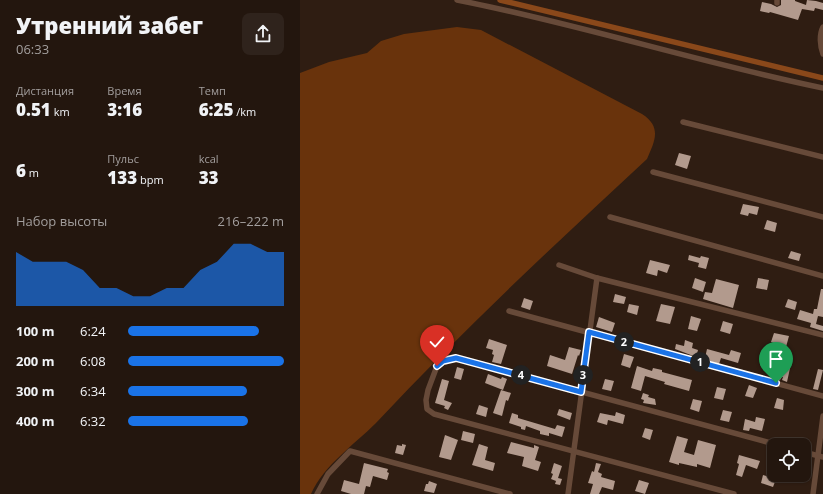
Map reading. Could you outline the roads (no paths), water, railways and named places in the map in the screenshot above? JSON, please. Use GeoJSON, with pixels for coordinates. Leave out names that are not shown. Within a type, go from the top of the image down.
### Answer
{"type":"FeatureCollection","features":[{"type":"Feature","properties":{"kind":"street"},"geometry":{"type":"LineString","coordinates":[[456,0],[489,6],[641,45],[823,88]]}},
{"type":"Feature","properties":{"kind":"street"},"geometry":{"type":"LineString","coordinates":[[823,27],[821,31],[823,54]]}},
{"type":"Feature","properties":{"kind":"street"},"geometry":{"type":"LineString","coordinates":[[683,122],[823,157]]}},
{"type":"Feature","properties":{"kind":"street"},"geometry":{"type":"LineString","coordinates":[[653,172],[823,217]]}},
{"type":"Feature","properties":{"kind":"street"},"geometry":{"type":"LineString","coordinates":[[610,217],[823,276]]}},
{"type":"Feature","properties":{"kind":"street"},"geometry":{"type":"LineString","coordinates":[[559,265],[597,278],[823,336]]}},
{"type":"Feature","properties":{"kind":"street"},"geometry":{"type":"LineString","coordinates":[[568,494],[597,278]]}},
{"type":"Feature","properties":{"kind":"street"},"geometry":{"type":"LineString","coordinates":[[509,311],[823,396]]}},
{"type":"Feature","properties":{"kind":"street"},"geometry":{"type":"LineString","coordinates":[[734,494],[434,414],[427,409],[426,400],[437,366],[443,361],[456,358],[767,442]]}},
{"type":"Feature","properties":{"kind":"street"},"geometry":{"type":"LineString","coordinates":[[813,494],[820,456],[823,416]]}},
{"type":"Feature","properties":{"kind":"street"},"geometry":{"type":"LineString","coordinates":[[316,494],[328,474],[350,451],[510,494]]}},
{"type":"Feature","properties":{"kind":"waterway"},"geometry":{"type":"LineString","coordinates":[[500,0],[823,78]]}}]}
